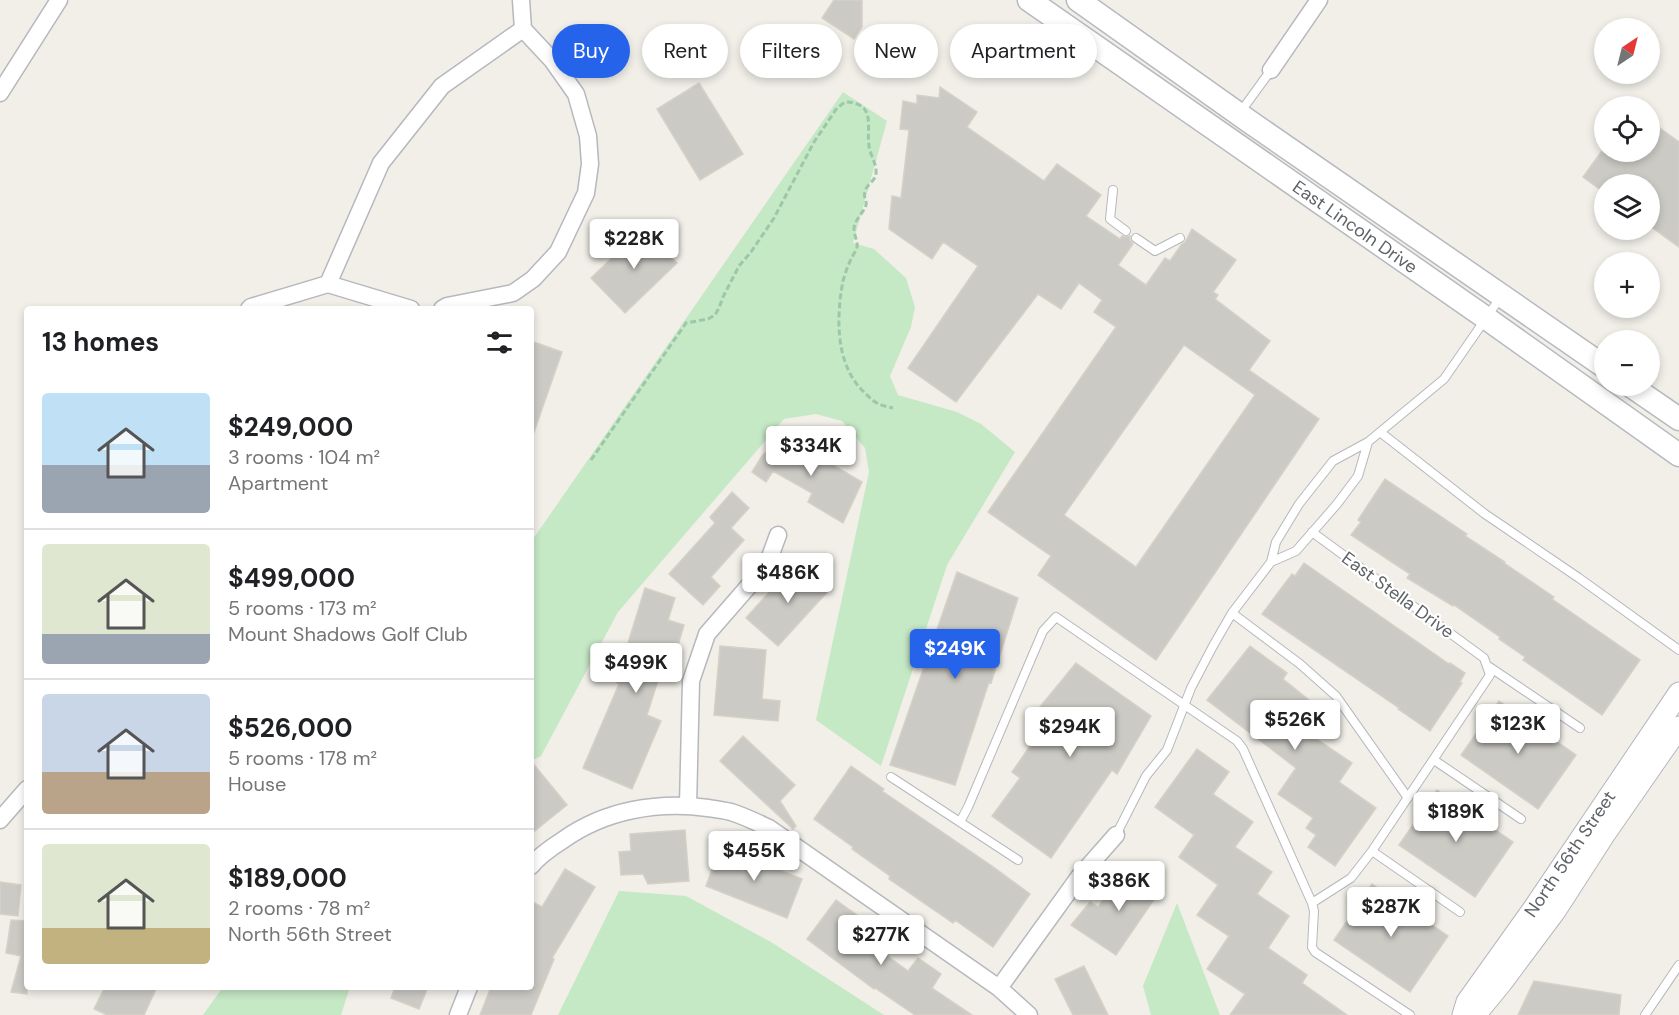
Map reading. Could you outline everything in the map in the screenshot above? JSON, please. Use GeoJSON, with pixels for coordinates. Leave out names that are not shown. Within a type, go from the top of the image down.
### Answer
{"type":"FeatureCollection","features":[{"type":"Feature","properties":{"kind":"main road","name":"East Lincoln Drive"},"geometry":{"type":"LineString","coordinates":[[1029,0],[1679,455]]}},
{"type":"Feature","properties":{"kind":"main road","name":"East Lincoln Drive"},"geometry":{"type":"LineString","coordinates":[[1078,0],[1275,140],[1594,359]]}},
{"type":"Feature","properties":{"kind":"main road"},"geometry":{"type":"LineString","coordinates":[[1148,82],[1161,82],[1174,86],[1251,138],[1275,140]]}},
{"type":"Feature","properties":{"kind":"main road"},"geometry":{"type":"LineString","coordinates":[[1646,396],[1679,419]]}},
{"type":"Feature","properties":{"kind":"street"},"geometry":{"type":"LineString","coordinates":[[0,93],[59,0]]}},
{"type":"Feature","properties":{"kind":"street"},"geometry":{"type":"LineString","coordinates":[[447,306],[513,292],[533,279],[558,252],[586,193],[590,164],[588,136],[576,94],[552,60],[523,29],[521,0]]}},
{"type":"Feature","properties":{"kind":"street"},"geometry":{"type":"LineString","coordinates":[[1271,70],[1319,0]]}},
{"type":"Feature","properties":{"kind":"street"},"geometry":{"type":"LineString","coordinates":[[328,284],[381,163],[442,86],[523,29]]}},
{"type":"Feature","properties":{"kind":"street"},"geometry":{"type":"LineString","coordinates":[[254,306],[328,284],[401,306]]}},
{"type":"Feature","properties":{"kind":"street"},"geometry":{"type":"LineString","coordinates":[[688,806],[691,681],[707,634],[767,565],[778,535]]}},
{"type":"Feature","properties":{"kind":"street","name":"North 56th Street"},"geometry":{"type":"LineString","coordinates":[[1463,1015],[1467,1002],[1544,894],[1679,693]]}},
{"type":"Feature","properties":{"kind":"street","name":"North 56th Street"},"geometry":{"type":"LineString","coordinates":[[1475,1015],[1555,911],[1604,835],[1679,727]]}},
{"type":"Feature","properties":{"kind":"street"},"geometry":{"type":"LineString","coordinates":[[0,820],[24,792]]}},
{"type":"Feature","properties":{"kind":"street"},"geometry":{"type":"LineString","coordinates":[[534,862],[571,834],[597,820],[629,811],[663,806],[688,806],[728,811],[769,828],[999,988],[1029,1015]]}},
{"type":"Feature","properties":{"kind":"street"},"geometry":{"type":"LineString","coordinates":[[999,988],[1079,878],[1116,835]]}},
{"type":"Feature","properties":{"kind":"street"},"geometry":{"type":"LineString","coordinates":[[458,1015],[468,990]]}},
{"type":"Feature","properties":{"kind":"lane"},"geometry":{"type":"LineString","coordinates":[[1239,114],[1271,70]]}},
{"type":"Feature","properties":{"kind":"lane"},"geometry":{"type":"LineString","coordinates":[[1113,190],[1110,219],[1126,231]]}},
{"type":"Feature","properties":{"kind":"lane"},"geometry":{"type":"LineString","coordinates":[[1136,238],[1155,251],[1180,238]]}},
{"type":"Feature","properties":{"kind":"lane"},"geometry":{"type":"LineString","coordinates":[[1116,835],[1146,776],[1167,750],[1191,688],[1232,613],[1271,562],[1276,542],[1294,511],[1333,461],[1368,442],[1444,379],[1502,295]]}},
{"type":"Feature","properties":{"kind":"lane"},"geometry":{"type":"LineString","coordinates":[[1380,432],[1485,514],[1679,650]]}},
{"type":"Feature","properties":{"kind":"lane"},"geometry":{"type":"LineString","coordinates":[[1271,562],[1296,551],[1337,504],[1358,476],[1368,442]]}},
{"type":"Feature","properties":{"kind":"lane","name":"East Stella Drive"},"geometry":{"type":"LineString","coordinates":[[1312,532],[1486,662],[1580,728]]}},
{"type":"Feature","properties":{"kind":"lane"},"geometry":{"type":"LineString","coordinates":[[1232,613],[1300,664],[1336,696],[1408,798]]}},
{"type":"Feature","properties":{"kind":"lane"},"geometry":{"type":"LineString","coordinates":[[960,822],[1043,631],[1056,617],[1237,741],[1243,749],[1312,903],[1314,911],[1312,947],[1315,952],[1410,1015]]}},
{"type":"Feature","properties":{"kind":"lane"},"geometry":{"type":"LineString","coordinates":[[1312,903],[1351,878],[1372,851],[1490,675],[1486,662]]}},
{"type":"Feature","properties":{"kind":"lane"},"geometry":{"type":"LineString","coordinates":[[1434,760],[1521,819]]}},
{"type":"Feature","properties":{"kind":"lane"},"geometry":{"type":"LineString","coordinates":[[891,777],[1018,860]]}},
{"type":"Feature","properties":{"kind":"lane"},"geometry":{"type":"LineString","coordinates":[[1372,851],[1460,912]]}},
{"type":"Feature","properties":{"kind":"lane"},"geometry":{"type":"LineString","coordinates":[[1645,1015],[1679,965]]}},
{"type":"Feature","properties":{"kind":"path"},"geometry":{"type":"LineString","coordinates":[[591,460],[686,324],[708,320],[715,315],[739,266],[774,218],[814,142],[837,108],[845,102],[857,104],[868,115],[869,146],[877,172],[864,193],[866,205],[857,218],[854,229],[858,244],[843,281],[839,320],[842,347],[848,371],[861,390],[879,404],[892,408]]}},
{"type":"Feature","properties":{"kind":"green space"},"geometry":{"type":"Polygon","coordinates":[[[843,92],[887,121],[853,243],[874,249],[906,278],[915,307],[911,327],[890,376],[898,395],[957,412],[981,424],[1015,452],[947,565],[881,766],[816,720],[869,472],[865,448],[842,421],[816,414],[784,419],[618,612],[541,756],[534,760],[534,538],[843,92]]]}},
{"type":"Feature","properties":{"kind":"green space"},"geometry":{"type":"Polygon","coordinates":[[[619,891],[686,896],[771,942],[884,1015],[558,1015],[619,891]]]}},
{"type":"Feature","properties":{"kind":"green space"},"geometry":{"type":"Polygon","coordinates":[[[1177,903],[1220,1015],[1151,1015],[1143,986],[1177,903]]]}},
{"type":"Feature","properties":{"kind":"green space"},"geometry":{"type":"Polygon","coordinates":[[[221,990],[349,990],[341,1015],[203,1015],[221,990]]]}},
{"type":"Feature","properties":{"kind":"building"},"geometry":{"type":"Polygon","coordinates":[[[834,0],[862,0],[862,24],[854,24],[854,39],[842,31],[842,24],[831,24],[822,18],[834,0]]]}},
{"type":"Feature","properties":{"kind":"building"},"geometry":{"type":"Polygon","coordinates":[[[699,83],[743,154],[700,180],[657,109],[699,83]]]}},
{"type":"Feature","properties":{"kind":"building"},"geometry":{"type":"Polygon","coordinates":[[[940,87],[977,112],[967,127],[1044,181],[1057,164],[1101,195],[1086,216],[1120,239],[1122,236],[1130,236],[1133,244],[1118,265],[1146,285],[1165,258],[1170,261],[1192,229],[1236,260],[1213,292],[1218,295],[1215,299],[1270,341],[1249,370],[1319,419],[1156,660],[1038,575],[1051,556],[988,512],[1116,327],[1094,312],[1102,300],[1079,283],[1061,309],[1038,294],[956,402],[908,368],[978,266],[943,242],[932,259],[889,229],[892,196],[901,198],[909,130],[900,129],[903,101],[917,104],[917,95],[939,98],[940,87]],[[1184,345],[1064,515],[1136,567],[1255,395],[1184,345]]]}},
{"type":"Feature","properties":{"kind":"building"},"geometry":{"type":"Polygon","coordinates":[[[1660,128],[1679,142],[1679,247],[1660,233],[1660,174],[1594,174],[1594,185],[1583,177],[1594,162],[1660,162],[1660,128]]]}},
{"type":"Feature","properties":{"kind":"building"},"geometry":{"type":"Polygon","coordinates":[[[643,228],[677,263],[625,313],[591,278],[643,228]]]}},
{"type":"Feature","properties":{"kind":"building"},"geometry":{"type":"Polygon","coordinates":[[[534,342],[562,352],[534,432],[534,342]]]}},
{"type":"Feature","properties":{"kind":"building"},"geometry":{"type":"Polygon","coordinates":[[[782,435],[862,482],[843,523],[808,502],[812,493],[773,471],[766,482],[752,472],[762,456],[782,435]]]}},
{"type":"Feature","properties":{"kind":"building"},"geometry":{"type":"Polygon","coordinates":[[[1385,479],[1467,534],[1465,536],[1505,562],[1554,597],[1552,599],[1640,660],[1602,715],[1523,660],[1525,657],[1499,639],[1500,637],[1454,605],[1407,578],[1410,574],[1351,535],[1361,522],[1358,520],[1385,479]]]}},
{"type":"Feature","properties":{"kind":"building"},"geometry":{"type":"Polygon","coordinates":[[[732,492],[749,508],[731,528],[744,540],[711,577],[720,586],[703,605],[669,574],[715,523],[710,517],[732,492]]]}},
{"type":"Feature","properties":{"kind":"building"},"geometry":{"type":"Polygon","coordinates":[[[797,561],[829,590],[778,646],[746,618],[797,561]]]}},
{"type":"Feature","properties":{"kind":"building"},"geometry":{"type":"Polygon","coordinates":[[[1304,563],[1465,673],[1460,682],[1462,683],[1430,731],[1262,614],[1292,574],[1295,576],[1304,563]]]}},
{"type":"Feature","properties":{"kind":"building"},"geometry":{"type":"Polygon","coordinates":[[[957,572],[1018,598],[955,785],[890,765],[957,572]]]}},
{"type":"Feature","properties":{"kind":"building"},"geometry":{"type":"Polygon","coordinates":[[[645,588],[675,598],[668,620],[684,625],[677,649],[669,646],[647,715],[661,721],[632,789],[583,768],[619,684],[616,682],[645,588]]]}},
{"type":"Feature","properties":{"kind":"building"},"geometry":{"type":"Polygon","coordinates":[[[720,646],[766,650],[762,699],[780,701],[778,721],[714,715],[720,646]]]}},
{"type":"Feature","properties":{"kind":"building"},"geometry":{"type":"Polygon","coordinates":[[[1250,646],[1287,673],[1283,679],[1320,709],[1305,731],[1352,763],[1339,782],[1376,808],[1335,866],[1308,847],[1316,835],[1306,828],[1313,818],[1278,794],[1296,768],[1207,700],[1250,646]]]}},
{"type":"Feature","properties":{"kind":"building"},"geometry":{"type":"Polygon","coordinates":[[[1076,663],[1151,716],[1117,774],[1112,770],[1051,858],[992,816],[1020,778],[1012,772],[1046,723],[1034,714],[1076,663]]]}},
{"type":"Feature","properties":{"kind":"building"},"geometry":{"type":"Polygon","coordinates":[[[1499,701],[1576,755],[1538,809],[1461,755],[1499,701]]]}},
{"type":"Feature","properties":{"kind":"building"},"geometry":{"type":"Polygon","coordinates":[[[743,736],[795,785],[780,801],[796,826],[793,829],[720,761],[743,736]]]}},
{"type":"Feature","properties":{"kind":"building"},"geometry":{"type":"Polygon","coordinates":[[[1197,749],[1229,772],[1213,794],[1253,822],[1235,847],[1272,872],[1257,894],[1289,916],[1268,948],[1307,975],[1302,983],[1347,1015],[1230,1015],[1245,994],[1207,969],[1229,936],[1197,915],[1218,885],[1179,857],[1194,835],[1155,807],[1197,749]]]}},
{"type":"Feature","properties":{"kind":"building"},"geometry":{"type":"Polygon","coordinates":[[[534,765],[567,805],[534,832],[534,765]]]}},
{"type":"Feature","properties":{"kind":"building"},"geometry":{"type":"Polygon","coordinates":[[[851,766],[884,789],[882,791],[1030,894],[993,947],[955,920],[953,923],[889,879],[890,876],[814,819],[851,766]]]}},
{"type":"Feature","properties":{"kind":"building"},"geometry":{"type":"Polygon","coordinates":[[[1437,790],[1513,842],[1475,897],[1399,845],[1437,790]]]}},
{"type":"Feature","properties":{"kind":"building"},"geometry":{"type":"Polygon","coordinates":[[[685,830],[689,881],[648,884],[643,874],[621,875],[619,852],[631,851],[630,834],[685,830]]]}},
{"type":"Feature","properties":{"kind":"building"},"geometry":{"type":"Polygon","coordinates":[[[720,847],[802,879],[787,918],[706,886],[720,847]]]}},
{"type":"Feature","properties":{"kind":"building"},"geometry":{"type":"Polygon","coordinates":[[[565,869],[595,887],[552,958],[554,959],[531,1015],[480,1015],[490,990],[534,990],[534,903],[542,907],[565,869]]]}},
{"type":"Feature","properties":{"kind":"building"},"geometry":{"type":"Polygon","coordinates":[[[1147,872],[1164,885],[1116,955],[1071,925],[1090,902],[1098,907],[1117,881],[1132,880],[1147,872]]]}},
{"type":"Feature","properties":{"kind":"building"},"geometry":{"type":"Polygon","coordinates":[[[0,882],[21,885],[18,916],[0,914],[0,882]]]}},
{"type":"Feature","properties":{"kind":"building"},"geometry":{"type":"Polygon","coordinates":[[[1372,884],[1448,936],[1410,992],[1334,940],[1372,884]]]}},
{"type":"Feature","properties":{"kind":"building"},"geometry":{"type":"Polygon","coordinates":[[[836,900],[861,918],[852,930],[908,971],[918,958],[941,974],[932,988],[972,1015],[915,1015],[874,989],[807,939],[836,900]]]}},
{"type":"Feature","properties":{"kind":"building"},"geometry":{"type":"Polygon","coordinates":[[[11,920],[24,921],[24,990],[27,990],[27,994],[11,992],[21,956],[6,953],[11,920]]]}},
{"type":"Feature","properties":{"kind":"building"},"geometry":{"type":"Polygon","coordinates":[[[1084,966],[1108,1015],[1073,1015],[1055,979],[1084,966]]]}},
{"type":"Feature","properties":{"kind":"building"},"geometry":{"type":"Polygon","coordinates":[[[1534,981],[1621,995],[1619,1015],[1518,1015],[1534,981]]]}},
{"type":"Feature","properties":{"kind":"building"},"geometry":{"type":"Polygon","coordinates":[[[104,990],[156,990],[144,1015],[107,1015],[94,1009],[104,990]]]}},
{"type":"Feature","properties":{"kind":"building"},"geometry":{"type":"Polygon","coordinates":[[[394,990],[427,990],[419,1009],[391,998],[394,990]]]}}]}
